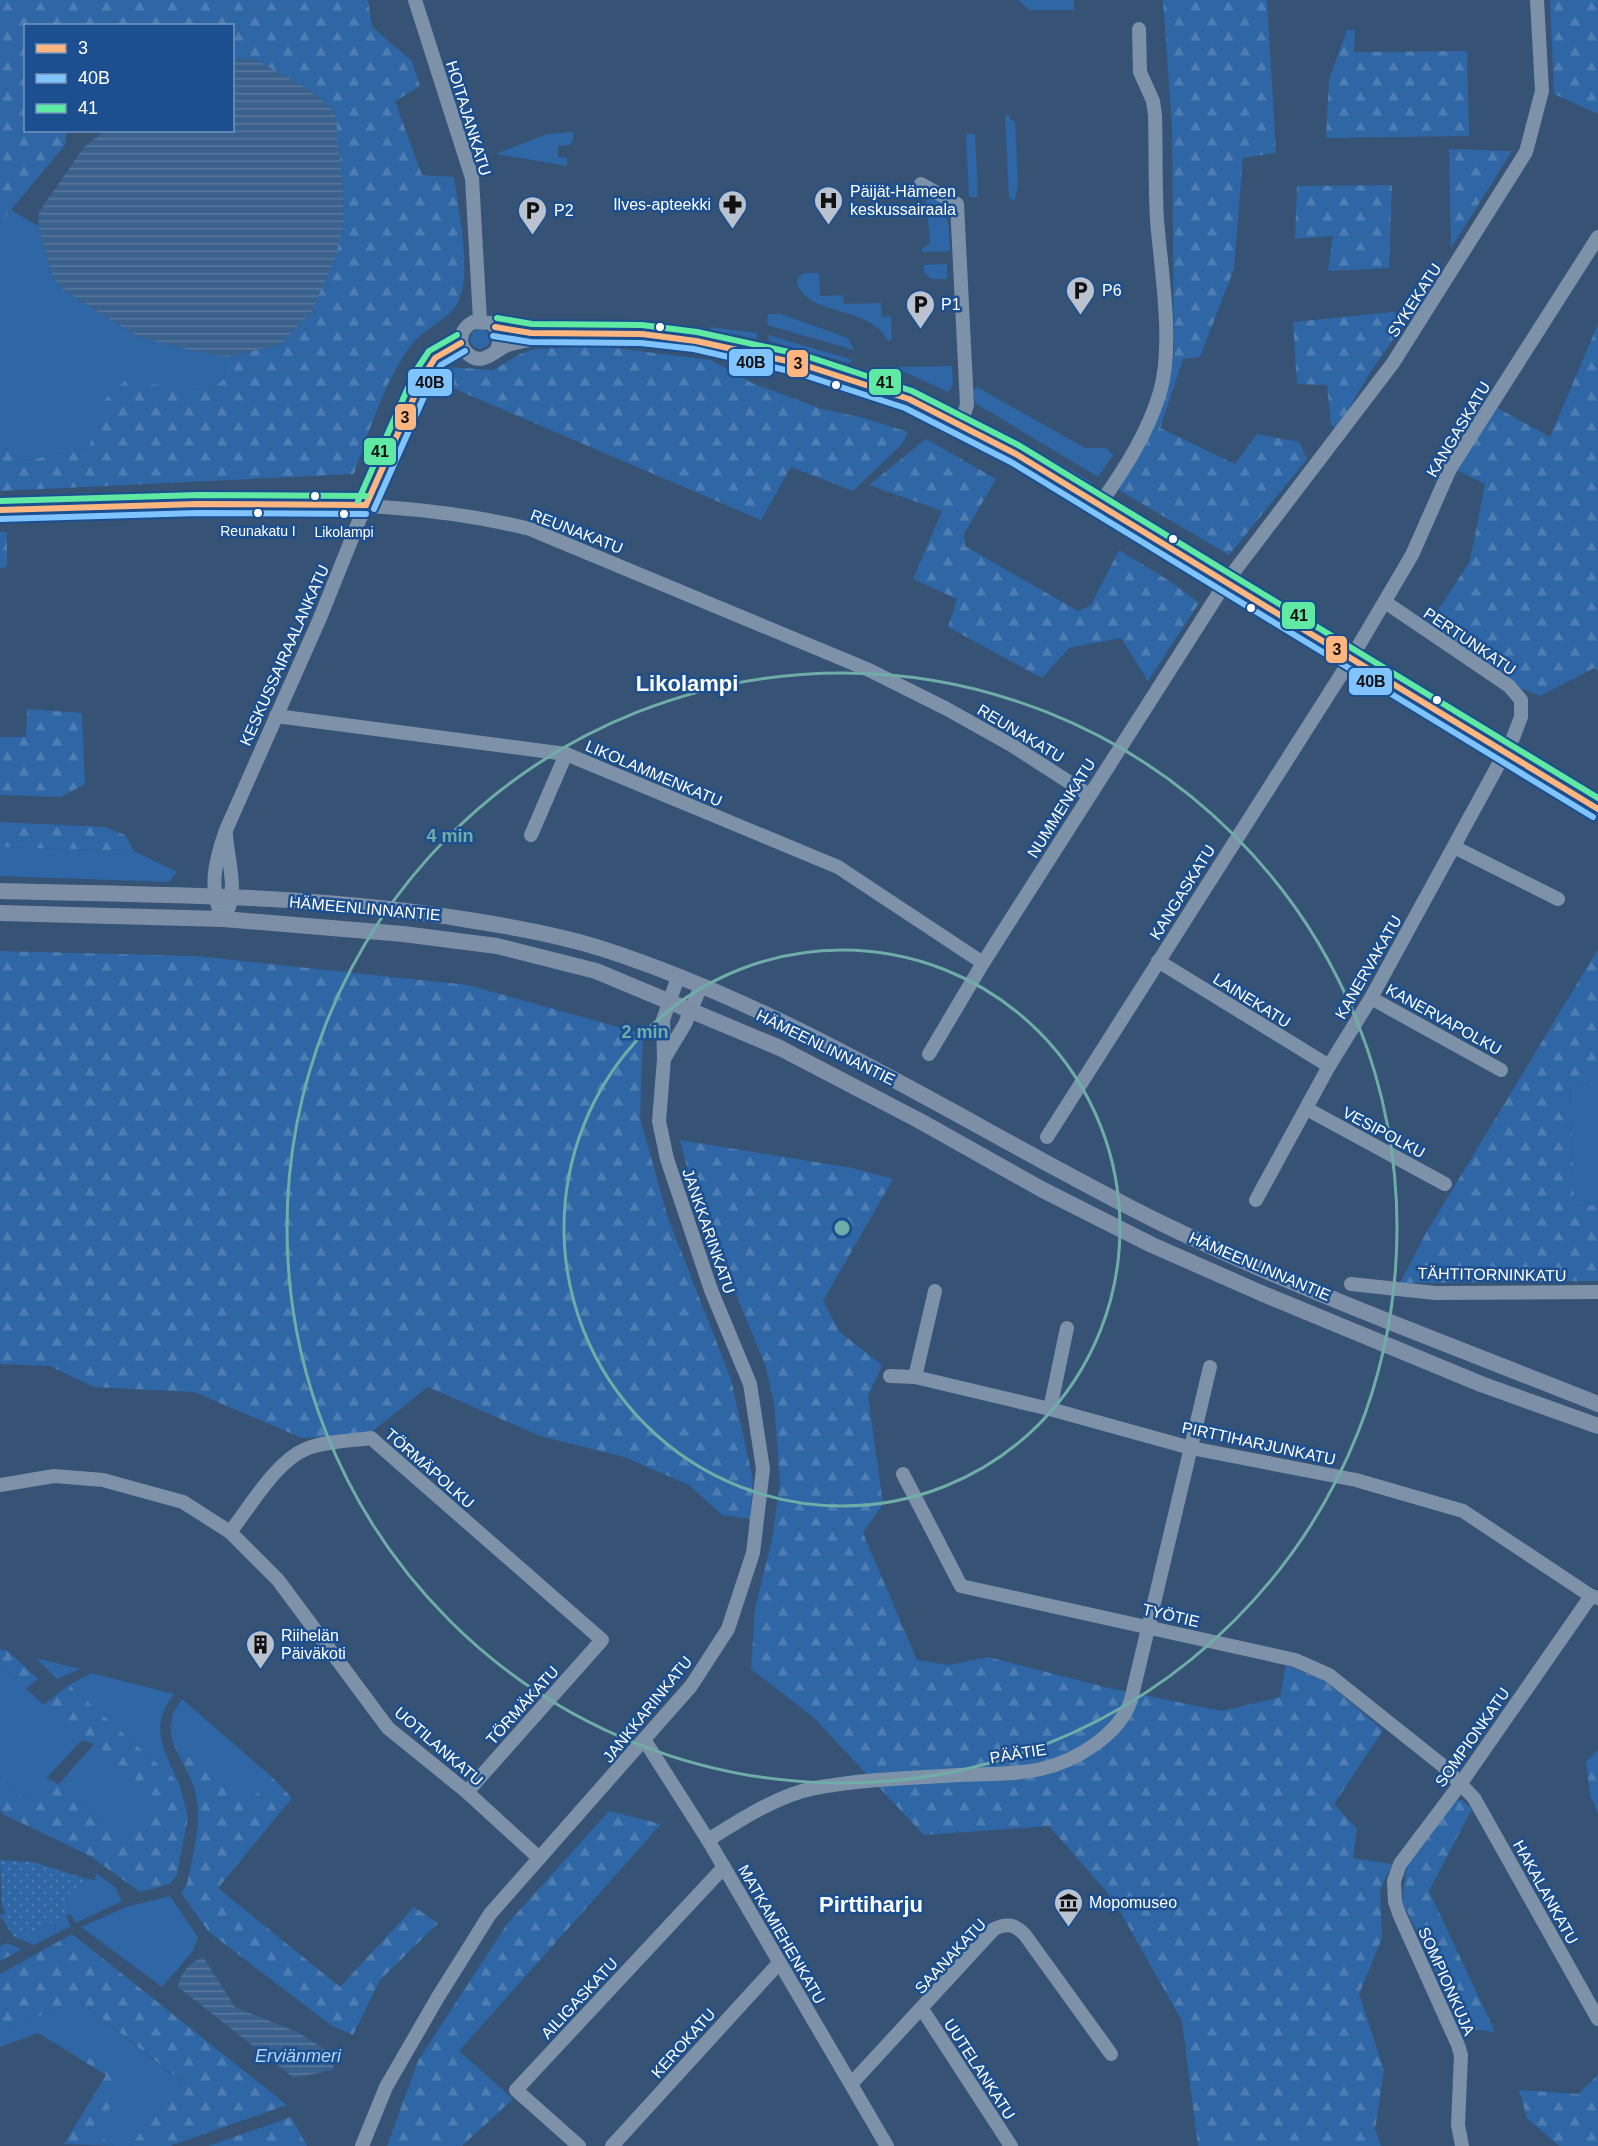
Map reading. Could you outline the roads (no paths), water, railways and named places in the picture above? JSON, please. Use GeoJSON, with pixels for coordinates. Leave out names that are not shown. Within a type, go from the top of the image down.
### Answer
{"type":"FeatureCollection","features":[{"type":"Feature","properties":{"kind":"main road","name":"HÄMEENLINNANTIE"},"geometry":{"type":"LineString","coordinates":[[0,891],[232,897],[406,909],[533,930],[603,948],[701,986],[853,1059],[1166,1225],[1270,1272],[1598,1404]]}},
{"type":"Feature","properties":{"kind":"main road","name":"HÄMEENLINNANTIE"},"geometry":{"type":"LineString","coordinates":[[0,913],[223,919],[403,934],[497,946],[596,970],[780,1048],[920,1121],[1043,1190],[1152,1245],[1481,1384],[1598,1426]]}},
{"type":"Feature","properties":{"kind":"street","name":"HOITAJANKATU"},"geometry":{"type":"LineString","coordinates":[[415,0],[472,178],[480,320]]}},
{"type":"Feature","properties":{"kind":"street","name":"SYKEKATU"},"geometry":{"type":"LineString","coordinates":[[1226,582],[1393,363],[1526,152],[1542,90],[1537,0]]}},
{"type":"Feature","properties":{"kind":"street"},"geometry":{"type":"LineString","coordinates":[[1100,504],[1122,472],[1150,420],[1160,392],[1165,364],[1155,115],[1153,101],[1140,72],[1138,51],[1141,45],[1135,29]]}},
{"type":"Feature","properties":{"kind":"street"},"geometry":{"type":"LineString","coordinates":[[921,184],[957,204],[967,405],[961,423]]}},
{"type":"Feature","properties":{"kind":"street","name":"KANGASKATU"},"geometry":{"type":"LineString","coordinates":[[1359,645],[1412,555],[1450,469],[1598,237]]}},
{"type":"Feature","properties":{"kind":"street"},"geometry":{"type":"LineString","coordinates":[[555,335],[508,345],[492,355],[479,359],[468,354],[461,343],[464,330],[468,325],[480,320],[495,327],[524,333],[643,334],[711,343],[760,353],[857,380],[961,423],[1100,504],[1506,749],[1598,809]]}},
{"type":"Feature","properties":{"kind":"street"},"geometry":{"type":"LineString","coordinates":[[495,327],[500,339],[496,351]]}},
{"type":"Feature","properties":{"kind":"street","name":"KESKUSSAIRAALANKATU"},"geometry":{"type":"LineString","coordinates":[[223,919],[214,897],[216,856],[226,830],[423,377],[435,358],[461,343]]}},
{"type":"Feature","properties":{"kind":"street","name":"REUNAKATU"},"geometry":{"type":"LineString","coordinates":[[1,508],[198,504],[366,505],[489,518],[530,529],[868,670],[948,709],[1013,746],[1089,795]]}},
{"type":"Feature","properties":{"kind":"street","name":"NUMMENKATU"},"geometry":{"type":"LineString","coordinates":[[929,1054],[983,963],[1226,582]]}},
{"type":"Feature","properties":{"kind":"street","name":"PERTUNKATU"},"geometry":{"type":"LineString","coordinates":[[1385,602],[1509,686],[1521,700],[1521,717],[1506,749]]}},
{"type":"Feature","properties":{"kind":"street","name":"KANGASKATU"},"geometry":{"type":"LineString","coordinates":[[1047,1137],[1346,667]]}},
{"type":"Feature","properties":{"kind":"street","name":"LIKOLAMMENKATU"},"geometry":{"type":"LineString","coordinates":[[276,716],[566,754],[838,867],[983,963]]}},
{"type":"Feature","properties":{"kind":"street","name":"KANERVAKATU"},"geometry":{"type":"LineString","coordinates":[[1256,1200],[1329,1066],[1371,998],[1506,749]]}},
{"type":"Feature","properties":{"kind":"street"},"geometry":{"type":"LineString","coordinates":[[531,835],[566,754]]}},
{"type":"Feature","properties":{"kind":"street","name":"KESKUSSAIRAALANKATU"},"geometry":{"type":"LineString","coordinates":[[223,919],[230,909],[232,897],[226,830]]}},
{"type":"Feature","properties":{"kind":"street"},"geometry":{"type":"LineString","coordinates":[[1454,847],[1558,899]]}},
{"type":"Feature","properties":{"kind":"street","name":"LAINEKATU"},"geometry":{"type":"LineString","coordinates":[[1158,961],[1329,1066]]}},
{"type":"Feature","properties":{"kind":"street","name":"JANKKARINKATU"},"geometry":{"type":"LineString","coordinates":[[362,2146],[386,2087],[438,1997],[490,1914],[645,1742],[691,1686],[728,1629],[753,1553],[763,1468],[750,1384],[711,1290],[667,1159],[659,1121],[664,1059],[663,1020],[668,1000],[678,977]]}},
{"type":"Feature","properties":{"kind":"street","name":"JANKKARINKATU"},"geometry":{"type":"LineString","coordinates":[[664,1059],[685,1024],[701,986]]}},
{"type":"Feature","properties":{"kind":"street","name":"KANERVAPOLKU"},"geometry":{"type":"LineString","coordinates":[[1371,998],[1501,1070]]}},
{"type":"Feature","properties":{"kind":"street","name":"VESIPOLKU"},"geometry":{"type":"LineString","coordinates":[[1307,1109],[1445,1184]]}},
{"type":"Feature","properties":{"kind":"street","name":"TÄHTITORNINKATU"},"geometry":{"type":"LineString","coordinates":[[1351,1284],[1393,1286],[1435,1293],[1598,1292]]}},
{"type":"Feature","properties":{"kind":"street"},"geometry":{"type":"LineString","coordinates":[[915,1377],[935,1291]]}},
{"type":"Feature","properties":{"kind":"street"},"geometry":{"type":"LineString","coordinates":[[1050,1409],[1067,1328]]}},
{"type":"Feature","properties":{"kind":"street","name":"PÄÄTIE"},"geometry":{"type":"LineString","coordinates":[[708,1839],[782,1800],[812,1789],[891,1779],[1017,1773],[1043,1768],[1082,1752],[1109,1733],[1127,1711],[1210,1367]]}},
{"type":"Feature","properties":{"kind":"street","name":"PIRTTIHARJUNKATU"},"geometry":{"type":"LineString","coordinates":[[890,1376],[915,1377],[1050,1409],[1191,1448],[1356,1480],[1463,1511],[1595,1597]]}},
{"type":"Feature","properties":{"kind":"street","name":"TÖRMÄPOLKU"},"geometry":{"type":"LineString","coordinates":[[230,1532],[270,1480],[288,1461],[306,1449],[371,1438],[602,1640]]}},
{"type":"Feature","properties":{"kind":"street","name":"TYÖTIE"},"geometry":{"type":"LineString","coordinates":[[903,1474],[961,1586],[1295,1660],[1329,1675],[1461,1783]]}},
{"type":"Feature","properties":{"kind":"street","name":"UOTILANKATU"},"geometry":{"type":"LineString","coordinates":[[0,1485],[54,1476],[103,1480],[183,1502],[230,1532],[278,1580],[388,1728],[467,1792],[539,1858]]}},
{"type":"Feature","properties":{"kind":"street","name":"SOMPIONKATU"},"geometry":{"type":"LineString","coordinates":[[1395,1902],[1394,1881],[1400,1864],[1595,1597]]}},
{"type":"Feature","properties":{"kind":"street","name":"TÖRMÄKATU"},"geometry":{"type":"LineString","coordinates":[[467,1792],[602,1640]]}},
{"type":"Feature","properties":{"kind":"street","name":"MATKAMIEHENKATU"},"geometry":{"type":"LineString","coordinates":[[645,1742],[708,1839],[778,1963],[852,2083],[886,2146]]}},
{"type":"Feature","properties":{"kind":"street","name":"HAKALANKATU"},"geometry":{"type":"LineString","coordinates":[[1461,1783],[1474,1798],[1598,2019]]}},
{"type":"Feature","properties":{"kind":"street","name":"AILIGASKATU"},"geometry":{"type":"LineString","coordinates":[[579,2146],[516,2090],[724,1867]]}},
{"type":"Feature","properties":{"kind":"street","name":"SOMPIONKUJA"},"geometry":{"type":"LineString","coordinates":[[1395,1902],[1461,2055],[1458,2125],[1462,2146]]}},
{"type":"Feature","properties":{"kind":"street","name":"SAANAKATU"},"geometry":{"type":"LineString","coordinates":[[852,2083],[994,1929],[1011,1925],[1025,1935],[1111,2054]]}},
{"type":"Feature","properties":{"kind":"street","name":"KEROKATU"},"geometry":{"type":"LineString","coordinates":[[612,2146],[778,1963]]}},
{"type":"Feature","properties":{"kind":"street","name":"UUTELANKATU"},"geometry":{"type":"LineString","coordinates":[[922,2009],[1011,2146]]}},
{"type":"Feature","properties":{"kind":"water"},"geometry":{"type":"Polygon","coordinates":[[[254,59],[311,91],[335,112],[343,189],[344,224],[335,259],[311,313],[281,344],[227,357],[137,336],[65,291],[53,277],[38,226],[39,212],[84,147],[103,132],[234,132],[234,60],[254,59]]]}},
{"type":"Feature","properties":{"kind":"water","name":"Erviänmeri"},"geometry":{"type":"Polygon","coordinates":[[[203,1957],[235,2007],[297,2032],[335,2055],[333,2070],[294,2078],[178,1987],[186,1969],[203,1957]]]}},
{"type":"Feature","properties":{"kind":"place","name":"Päijät-Hämeen keskussairaala"},"geometry":{"type":"Point","coordinates":[829,226]}},
{"type":"Feature","properties":{"kind":"place","name":"Ilves-apteekki"},"geometry":{"type":"Point","coordinates":[732,230]}},
{"type":"Feature","properties":{"kind":"place","name":"P2"},"geometry":{"type":"Point","coordinates":[533,236]}},
{"type":"Feature","properties":{"kind":"place","name":"P6"},"geometry":{"type":"Point","coordinates":[1081,316]}},
{"type":"Feature","properties":{"kind":"place","name":"P1"},"geometry":{"type":"Point","coordinates":[920,330]}},
{"type":"Feature","properties":{"kind":"place","name":"Reunakatu I"},"geometry":{"type":"Point","coordinates":[258,513]}},
{"type":"Feature","properties":{"kind":"place","name":"Likolampi"},"geometry":{"type":"Point","coordinates":[344,514]}},
{"type":"Feature","properties":{"kind":"place","name":"Riihelän Päiväkoti"},"geometry":{"type":"Point","coordinates":[260,1670]}},
{"type":"Feature","properties":{"kind":"place","name":"Mopomuseo"},"geometry":{"type":"Point","coordinates":[1068,1928]}},
{"type":"Feature","properties":{"kind":"district","name":"Likolampi"},"geometry":{"type":"Point","coordinates":[687,683]}},
{"type":"Feature","properties":{"kind":"district","name":"Pirttiharju"},"geometry":{"type":"Point","coordinates":[871,1904]}}]}
